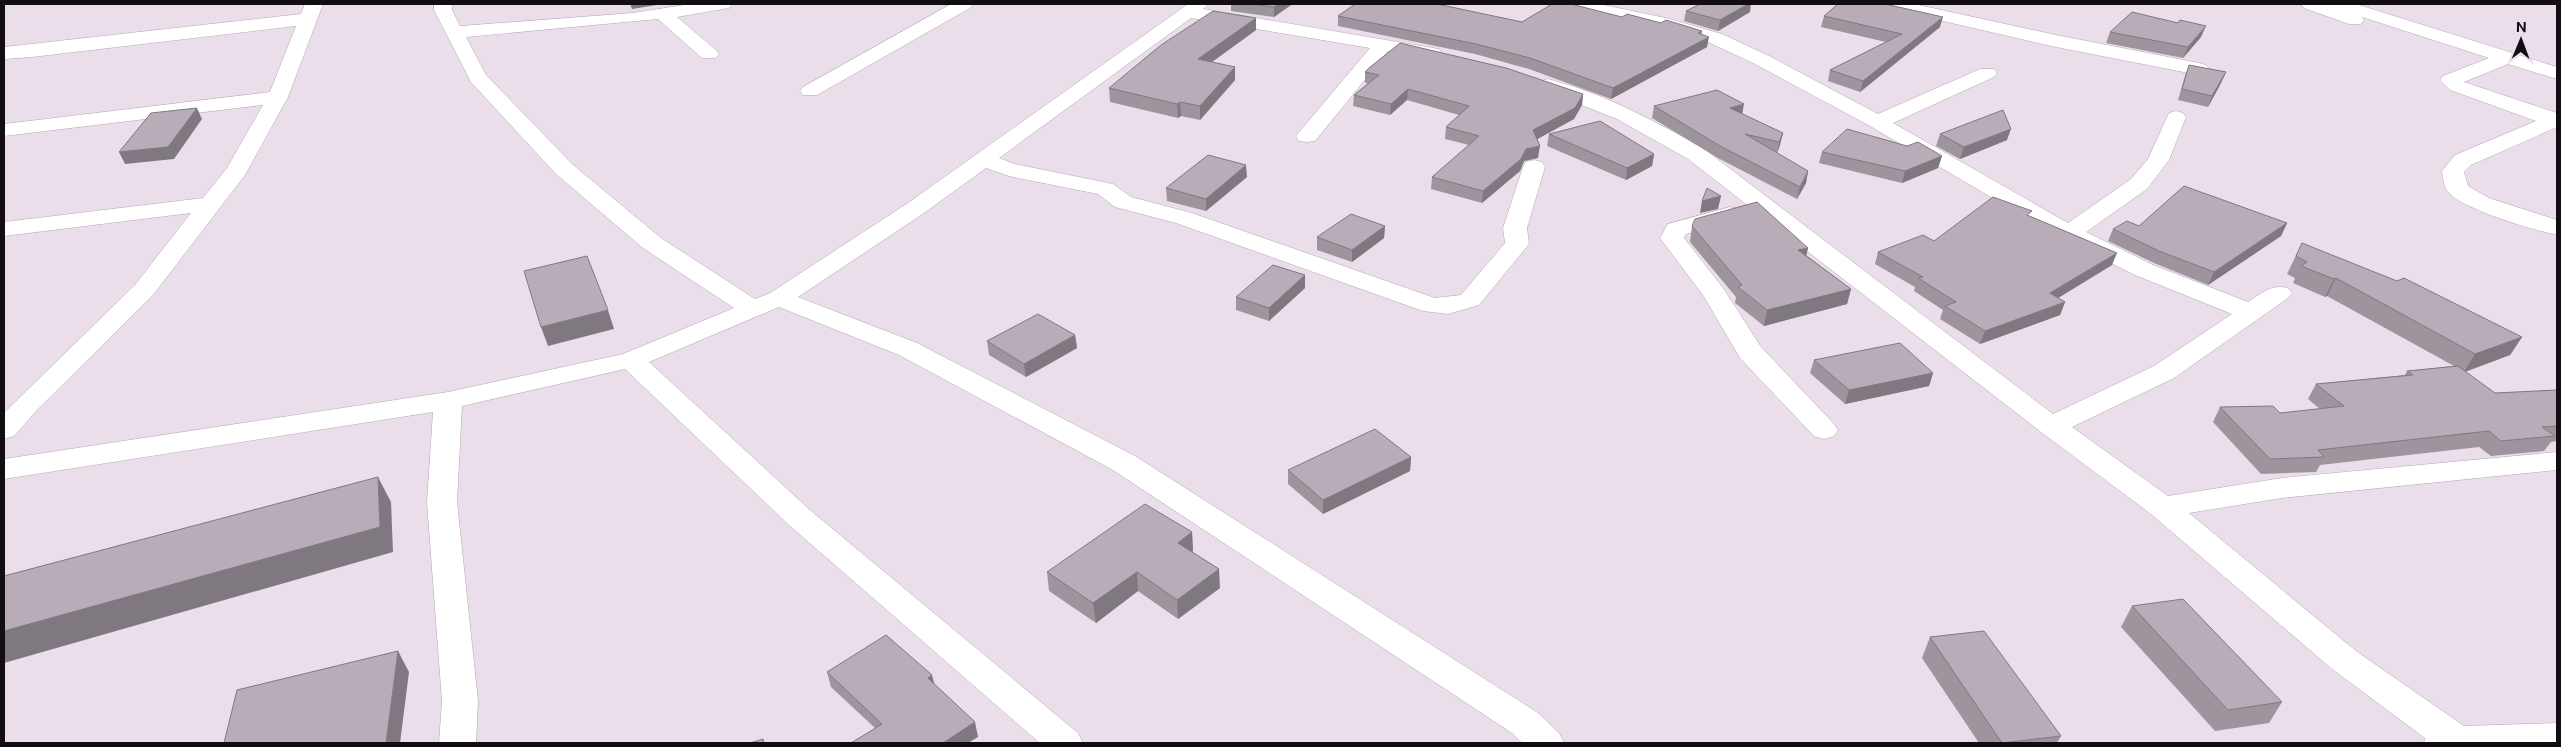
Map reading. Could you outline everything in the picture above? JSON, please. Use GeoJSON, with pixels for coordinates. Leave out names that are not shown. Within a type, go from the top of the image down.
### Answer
{"type":"FeatureCollection","features":[{"type":"Feature","properties":{"kind":"street"},"geometry":{"type":"LineString","coordinates":[[444,4],[443,10],[478,78],[564,169],[652,243],[766,303],[908,349],[1124,463],[1525,723],[1546,743]]}},
{"type":"Feature","properties":{"kind":"street"},"geometry":{"type":"LineString","coordinates":[[455,32],[663,14],[723,4]]}},
{"type":"Feature","properties":{"kind":"street"},"geometry":{"type":"LineString","coordinates":[[810,91],[964,4]]}},
{"type":"Feature","properties":{"kind":"street"},"geometry":{"type":"LineString","coordinates":[[1575,4],[1666,22],[1715,38],[1762,60],[1877,122],[2069,233],[2144,270],[2250,312]]}},
{"type":"Feature","properties":{"kind":"street"},"geometry":{"type":"LineString","coordinates":[[1891,4],[2056,41],[2199,69]]}},
{"type":"Feature","properties":{"kind":"street"},"geometry":{"type":"LineString","coordinates":[[2310,4],[2557,73]]}},
{"type":"Feature","properties":{"kind":"street"},"geometry":{"type":"LineString","coordinates":[[2339,4],[2480,68]]}},
{"type":"Feature","properties":{"kind":"street"},"geometry":{"type":"LineString","coordinates":[[4,469],[448,401],[631,360],[766,303],[916,208],[981,159],[1193,8],[1454,58]]}},
{"type":"Feature","properties":{"kind":"street"},"geometry":{"type":"LineString","coordinates":[[4,53],[32,51],[311,11],[278,97],[237,170],[144,290],[27,404],[4,430]]}},
{"type":"Feature","properties":{"kind":"street"},"geometry":{"type":"LineString","coordinates":[[663,14],[709,54]]}},
{"type":"Feature","properties":{"kind":"street"},"geometry":{"type":"LineString","coordinates":[[1308,136],[1384,44]]}},
{"type":"Feature","properties":{"kind":"street"},"geometry":{"type":"LineString","coordinates":[[2506,58],[2450,80],[2457,86],[2557,120]]}},
{"type":"Feature","properties":{"kind":"street"},"geometry":{"type":"LineString","coordinates":[[1877,122],[1987,73]]}},
{"type":"Feature","properties":{"kind":"street"},"geometry":{"type":"LineString","coordinates":[[1525,78],[1568,92],[1635,119],[1696,154],[1761,206],[2051,426],[2162,506],[2344,660],[2449,743],[2557,738]]}},
{"type":"Feature","properties":{"kind":"street"},"geometry":{"type":"LineString","coordinates":[[4,130],[278,97]]}},
{"type":"Feature","properties":{"kind":"street"},"geometry":{"type":"LineString","coordinates":[[2069,233],[2139,184],[2158,160],[2176,117]]}},
{"type":"Feature","properties":{"kind":"street"},"geometry":{"type":"LineString","coordinates":[[2557,120],[2463,160],[2453,171],[2457,189],[2481,203],[2557,228]]}},
{"type":"Feature","properties":{"kind":"street"},"geometry":{"type":"LineString","coordinates":[[981,159],[1009,169],[1105,190],[1123,202],[1184,218],[1432,306],[1448,306],[1470,300],[1517,244],[1516,228],[1534,167]]}},
{"type":"Feature","properties":{"kind":"street"},"geometry":{"type":"LineString","coordinates":[[4,229],[211,204]]}},
{"type":"Feature","properties":{"kind":"street"},"geometry":{"type":"LineString","coordinates":[[1761,206],[1676,228],[1672,238],[1714,293],[1750,352],[1824,430]]}},
{"type":"Feature","properties":{"kind":"street"},"geometry":{"type":"LineString","coordinates":[[2051,426],[2164,372],[2279,294]]}},
{"type":"Feature","properties":{"kind":"street"},"geometry":{"type":"LineString","coordinates":[[631,360],[800,518],[1065,743]]}},
{"type":"Feature","properties":{"kind":"street"},"geometry":{"type":"LineString","coordinates":[[448,401],[442,502],[460,701],[458,743]]}},
{"type":"Feature","properties":{"kind":"street"},"geometry":{"type":"LineString","coordinates":[[2162,506],[2282,488],[2557,461]]}},
{"type":"Feature","properties":{"kind":"building"},"geometry":{"type":"Polygon","coordinates":[[[1251,4],[1279,4],[1274,7],[1251,4]]]}},
{"type":"Feature","properties":{"kind":"building"},"geometry":{"type":"Polygon","coordinates":[[[1355,4],[1437,4],[1522,22],[1552,4],[1571,4],[1622,17],[1627,14],[1661,23],[1666,20],[1702,31],[1698,33],[1709,37],[1613,88],[1530,58],[1476,44],[1338,16],[1355,4]]]}},
{"type":"Feature","properties":{"kind":"building"},"geometry":{"type":"Polygon","coordinates":[[[1700,4],[1748,4],[1720,20],[1686,11],[1700,4]]]}},
{"type":"Feature","properties":{"kind":"building"},"geometry":{"type":"Polygon","coordinates":[[[1838,4],[1885,4],[1943,17],[1863,81],[1830,70],[1902,34],[1824,16],[1838,4]]]}},
{"type":"Feature","properties":{"kind":"building"},"geometry":{"type":"Polygon","coordinates":[[[1213,11],[1256,18],[1198,59],[1235,67],[1200,106],[1180,102],[1177,104],[1109,88],[1161,45],[1213,11]]]}},
{"type":"Feature","properties":{"kind":"building"},"geometry":{"type":"Polygon","coordinates":[[[2132,12],[2178,23],[2180,20],[2206,26],[2188,47],[2110,32],[2132,12]]]}},
{"type":"Feature","properties":{"kind":"building"},"geometry":{"type":"Polygon","coordinates":[[[1400,43],[1506,68],[1583,94],[1575,108],[1533,130],[1540,146],[1526,149],[1521,159],[1483,191],[1432,177],[1479,136],[1446,127],[1469,106],[1408,89],[1391,104],[1354,95],[1379,75],[1365,72],[1400,43]]]}},
{"type":"Feature","properties":{"kind":"building"},"geometry":{"type":"Polygon","coordinates":[[[2189,65],[2226,72],[2212,96],[2182,89],[2189,65]]]}},
{"type":"Feature","properties":{"kind":"building"},"geometry":{"type":"Polygon","coordinates":[[[1717,90],[1744,104],[1730,108],[1783,133],[1779,142],[1745,134],[1808,171],[1800,187],[1720,146],[1654,106],[1717,90]]]}},
{"type":"Feature","properties":{"kind":"building"},"geometry":{"type":"Polygon","coordinates":[[[197,108],[168,147],[119,152],[151,113],[197,108]]]}},
{"type":"Feature","properties":{"kind":"building"},"geometry":{"type":"Polygon","coordinates":[[[2003,110],[2011,129],[1964,147],[1940,134],[2003,110]]]}},
{"type":"Feature","properties":{"kind":"building"},"geometry":{"type":"Polygon","coordinates":[[[1600,121],[1654,154],[1627,168],[1549,134],[1600,121]]]}},
{"type":"Feature","properties":{"kind":"building"},"geometry":{"type":"Polygon","coordinates":[[[1847,129],[1907,146],[1918,142],[1942,156],[1905,171],[1822,152],[1847,129]]]}},
{"type":"Feature","properties":{"kind":"building"},"geometry":{"type":"Polygon","coordinates":[[[1208,155],[1246,165],[1206,199],[1166,188],[1208,155]]]}},
{"type":"Feature","properties":{"kind":"building"},"geometry":{"type":"Polygon","coordinates":[[[2184,186],[2287,223],[2214,272],[2159,251],[2113,229],[2127,221],[2139,226],[2184,186]]]}},
{"type":"Feature","properties":{"kind":"building"},"geometry":{"type":"Polygon","coordinates":[[[1707,188],[1721,196],[1702,201],[1707,188]]]}},
{"type":"Feature","properties":{"kind":"building"},"geometry":{"type":"Polygon","coordinates":[[[1993,197],[2032,211],[2027,215],[2117,253],[2050,293],[2065,302],[1985,331],[1945,306],[1956,302],[1918,278],[1923,277],[1878,252],[1923,235],[1934,241],[1993,197]]]}},
{"type":"Feature","properties":{"kind":"building"},"geometry":{"type":"Polygon","coordinates":[[[1757,202],[1808,248],[1798,250],[1851,289],[1767,310],[1738,287],[1742,285],[1692,226],[1695,219],[1757,202]]]}},
{"type":"Feature","properties":{"kind":"building"},"geometry":{"type":"Polygon","coordinates":[[[1351,214],[1385,226],[1352,250],[1317,237],[1351,214]]]}},
{"type":"Feature","properties":{"kind":"building"},"geometry":{"type":"Polygon","coordinates":[[[2302,243],[2397,281],[2404,278],[2522,337],[2475,354],[2336,278],[2334,279],[2301,266],[2307,262],[2296,256],[2302,243]]]}},
{"type":"Feature","properties":{"kind":"building"},"geometry":{"type":"Polygon","coordinates":[[[587,256],[608,310],[541,327],[524,271],[587,256]]]}},
{"type":"Feature","properties":{"kind":"building"},"geometry":{"type":"Polygon","coordinates":[[[1273,265],[1305,275],[1269,308],[1236,297],[1273,265]]]}},
{"type":"Feature","properties":{"kind":"building"},"geometry":{"type":"Polygon","coordinates":[[[1038,314],[1075,335],[1024,364],[987,341],[1038,314]]]}},
{"type":"Feature","properties":{"kind":"building"},"geometry":{"type":"Polygon","coordinates":[[[1900,343],[1933,373],[1849,390],[1814,360],[1900,343]]]}},
{"type":"Feature","properties":{"kind":"building"},"geometry":{"type":"Polygon","coordinates":[[[2458,366],[2495,393],[2557,390],[2557,426],[2542,427],[2555,436],[2501,441],[2489,431],[2318,450],[2324,457],[2270,459],[2220,407],[2273,406],[2280,413],[2344,406],[2316,384],[2413,375],[2407,371],[2458,366]]]}},
{"type":"Feature","properties":{"kind":"building"},"geometry":{"type":"Polygon","coordinates":[[[1375,429],[1411,457],[1323,500],[1288,470],[1375,429]]]}},
{"type":"Feature","properties":{"kind":"building"},"geometry":{"type":"Polygon","coordinates":[[[378,477],[380,527],[4,631],[4,576],[378,477]]]}},
{"type":"Feature","properties":{"kind":"building"},"geometry":{"type":"Polygon","coordinates":[[[1145,504],[1192,532],[1178,543],[1219,569],[1177,600],[1137,572],[1093,603],[1047,572],[1145,504]]]}},
{"type":"Feature","properties":{"kind":"building"},"geometry":{"type":"Polygon","coordinates":[[[2183,599],[2282,702],[2228,710],[2132,606],[2183,599]]]}},
{"type":"Feature","properties":{"kind":"building"},"geometry":{"type":"Polygon","coordinates":[[[1984,631],[2061,736],[2002,743],[1930,637],[1984,631]]]}},
{"type":"Feature","properties":{"kind":"building"},"geometry":{"type":"Polygon","coordinates":[[[886,635],[932,675],[928,678],[975,722],[943,743],[851,743],[882,724],[827,672],[886,635]]]}},
{"type":"Feature","properties":{"kind":"building"},"geometry":{"type":"Polygon","coordinates":[[[398,651],[386,743],[224,743],[237,690],[398,651]]]}},
{"type":"Feature","properties":{"kind":"building"},"geometry":{"type":"Polygon","coordinates":[[[763,739],[764,743],[750,743],[763,739]]]}}]}
